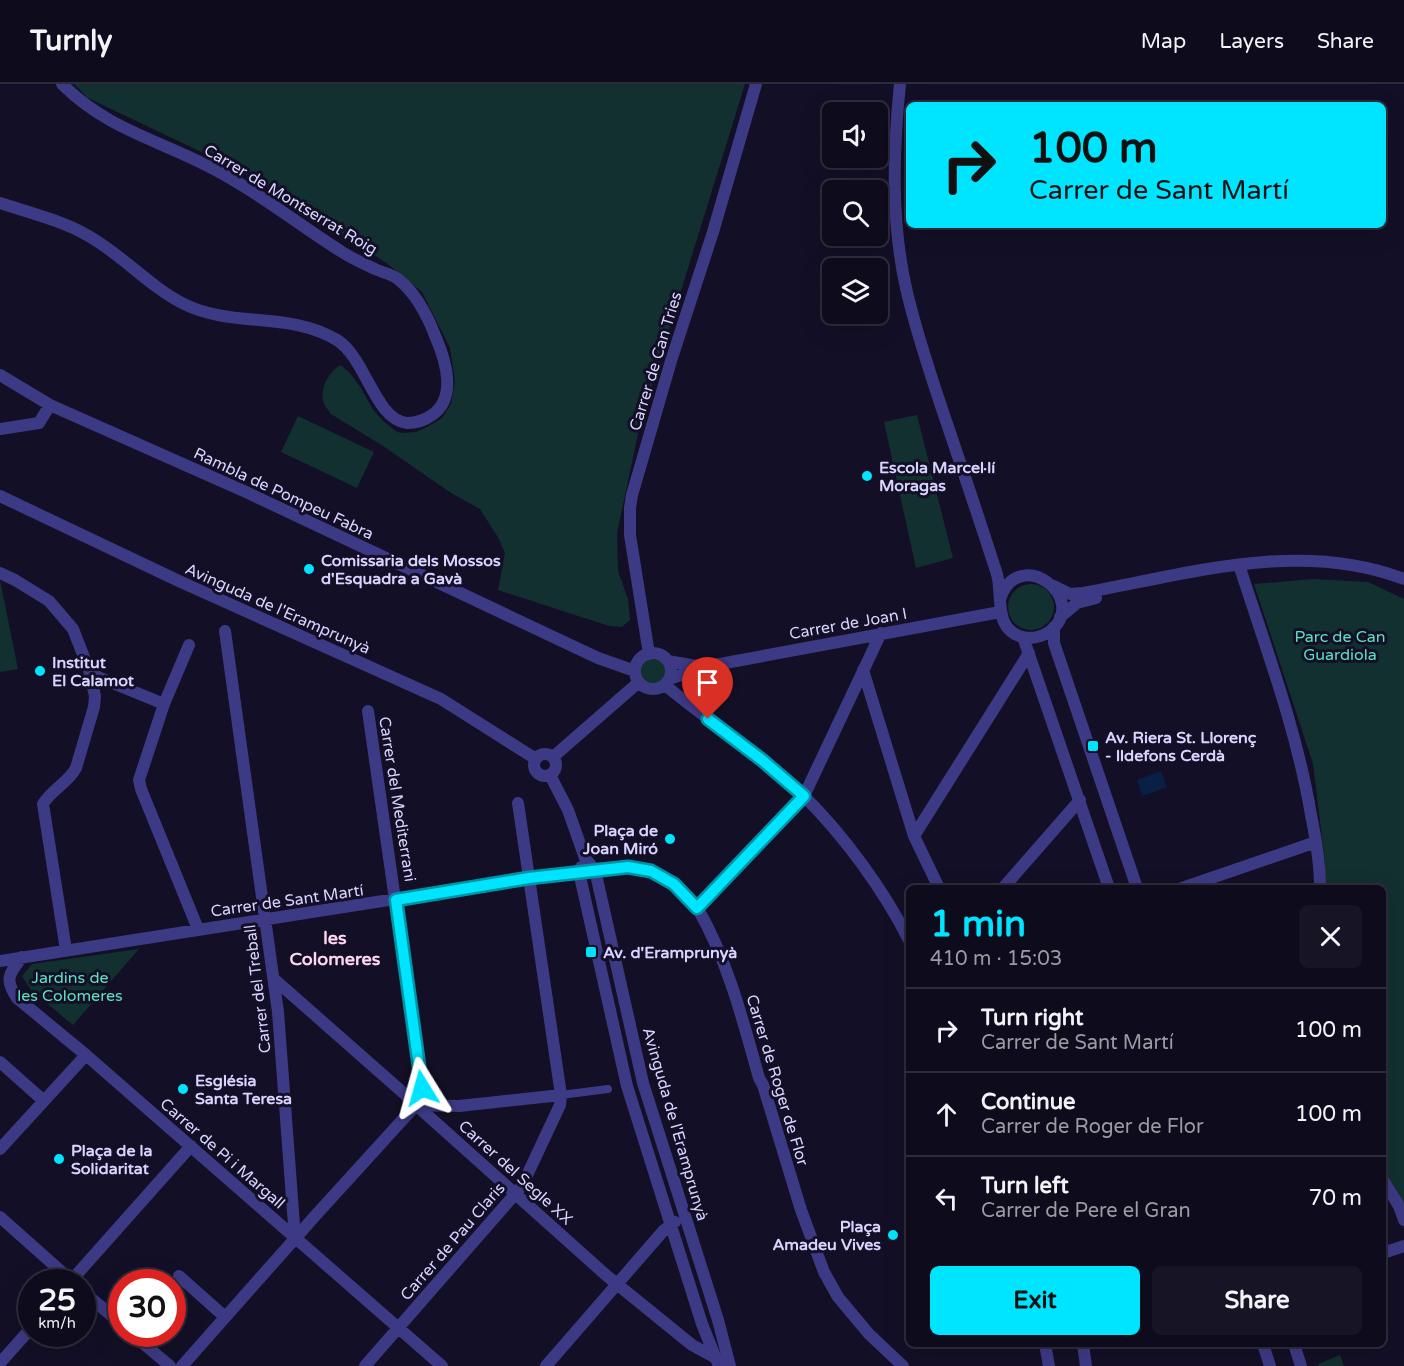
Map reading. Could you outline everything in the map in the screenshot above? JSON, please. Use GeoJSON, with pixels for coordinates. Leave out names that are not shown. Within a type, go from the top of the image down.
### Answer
{"type":"FeatureCollection","features":[{"type":"Feature","properties":{"kind":"street","name":"Carrer de Montserrat Roig"},"geometry":{"type":"LineString","coordinates":[[0,203],[83,233],[118,255],[147,279],[184,304],[212,314],[300,324],[337,340],[358,361],[384,408],[398,421],[409,423],[427,419],[441,406],[447,384],[442,351],[420,305],[399,279],[354,259],[204,163],[104,118],[62,84]]}},
{"type":"Feature","properties":{"kind":"street","name":"Carrer de Can Tries"},"geometry":{"type":"LineString","coordinates":[[649,654],[630,535],[632,495],[756,84]]}},
{"type":"Feature","properties":{"kind":"street"},"geometry":{"type":"LineString","coordinates":[[900,84],[894,180],[906,287],[922,348],[994,565],[1000,606],[1008,628],[1023,637],[1038,637],[1057,622],[1071,606],[1084,601],[1266,567],[1338,570],[1379,578],[1404,587]]}},
{"type":"Feature","properties":{"kind":"street","name":"Rambla de Pompeu Fabra"},"geometry":{"type":"LineString","coordinates":[[0,375],[50,405],[246,492],[637,676]]}},
{"type":"Feature","properties":{"kind":"street"},"geometry":{"type":"LineString","coordinates":[[0,429],[39,423],[50,405]]}},
{"type":"Feature","properties":{"kind":"street","name":"Avinguda de l'Eramprunyà"},"geometry":{"type":"LineString","coordinates":[[0,496],[189,586],[441,699],[536,759]]}},
{"type":"Feature","properties":{"kind":"street"},"geometry":{"type":"LineString","coordinates":[[994,565],[1004,575],[1017,578],[1034,576],[1070,594],[1251,562],[1283,560],[1342,563],[1374,569],[1404,579]]}},
{"type":"Feature","properties":{"kind":"street"},"geometry":{"type":"LineString","coordinates":[[1241,571],[1302,766],[1320,864],[1320,885]]}},
{"type":"Feature","properties":{"kind":"street"},"geometry":{"type":"LineString","coordinates":[[0,573],[49,601],[73,629],[94,689],[94,707],[76,768],[71,777],[49,794],[43,804],[66,950]]}},
{"type":"Feature","properties":{"kind":"street"},"geometry":{"type":"LineString","coordinates":[[1000,606],[1006,588],[1017,578]]}},
{"type":"Feature","properties":{"kind":"street"},"geometry":{"type":"LineString","coordinates":[[1052,585],[1061,600],[1054,643],[1136,885]]}},
{"type":"Feature","properties":{"kind":"street","name":"Carrer de Joan I"},"geometry":{"type":"LineString","coordinates":[[667,682],[703,667],[881,633],[1000,606]]}},
{"type":"Feature","properties":{"kind":"street","name":"Carrer del Treball"},"geometry":{"type":"LineString","coordinates":[[225,631],[279,1012],[295,1238]]}},
{"type":"Feature","properties":{"kind":"street"},"geometry":{"type":"LineString","coordinates":[[697,908],[804,796],[881,633]]}},
{"type":"Feature","properties":{"kind":"street"},"geometry":{"type":"LineString","coordinates":[[1023,637],[1108,885]]}},
{"type":"Feature","properties":{"kind":"street"},"geometry":{"type":"LineString","coordinates":[[189,645],[164,704],[139,780],[198,929]]}},
{"type":"Feature","properties":{"kind":"street"},"geometry":{"type":"LineString","coordinates":[[914,836],[1029,653]]}},
{"type":"Feature","properties":{"kind":"street"},"geometry":{"type":"LineString","coordinates":[[649,654],[662,655],[668,661],[671,668],[667,682],[654,689],[646,688],[637,676],[638,661],[649,654]]}},
{"type":"Feature","properties":{"kind":"street","name":"Carrer de Joan I"},"geometry":{"type":"LineString","coordinates":[[668,661],[703,667]]}},
{"type":"Feature","properties":{"kind":"street"},"geometry":{"type":"LineString","coordinates":[[89,670],[98,677],[164,704]]}},
{"type":"Feature","properties":{"kind":"street"},"geometry":{"type":"LineString","coordinates":[[863,670],[914,836],[938,885]]}},
{"type":"Feature","properties":{"kind":"street"},"geometry":{"type":"LineString","coordinates":[[553,757],[637,676]]}},
{"type":"Feature","properties":{"kind":"street"},"geometry":{"type":"LineString","coordinates":[[667,682],[804,796],[853,853],[893,909],[906,934]]}},
{"type":"Feature","properties":{"kind":"street","name":"Carrer del Mediterrani"},"geometry":{"type":"LineString","coordinates":[[368,711],[422,1088],[416,1105]]}},
{"type":"Feature","properties":{"kind":"street"},"geometry":{"type":"LineString","coordinates":[[543,754],[553,757],[556,767],[550,775],[543,776],[537,772],[534,765],[536,759],[543,754]]}},
{"type":"Feature","properties":{"kind":"street","name":"Avinguda de l'Eramprunyà"},"geometry":{"type":"LineString","coordinates":[[550,775],[568,810],[585,858],[595,870],[643,1083],[718,1320],[730,1366]]}},
{"type":"Feature","properties":{"kind":"street"},"geometry":{"type":"LineString","coordinates":[[1006,885],[1080,800]]}},
{"type":"Feature","properties":{"kind":"street"},"geometry":{"type":"LineString","coordinates":[[518,803],[561,1095]]}},
{"type":"Feature","properties":{"kind":"street"},"geometry":{"type":"LineString","coordinates":[[1191,885],[1316,842]]}},
{"type":"Feature","properties":{"kind":"street"},"geometry":{"type":"LineString","coordinates":[[579,872],[585,858]]}},
{"type":"Feature","properties":{"kind":"street","name":"Carrer de Roger de Flor"},"geometry":{"type":"LineString","coordinates":[[579,872],[628,867],[651,871],[674,884],[697,908],[737,1000],[759,1078],[820,1263],[838,1297],[869,1334],[903,1366]]}},
{"type":"Feature","properties":{"kind":"street","name":"Avinguda de l'Eramprunyà"},"geometry":{"type":"LineString","coordinates":[[579,872],[627,1086],[670,1226],[716,1363]]}},
{"type":"Feature","properties":{"kind":"street","name":"Carrer de Sant Martí"},"geometry":{"type":"LineString","coordinates":[[0,961],[579,872]]}},
{"type":"Feature","properties":{"kind":"street","name":"Carrer de Pi i Margall"},"geometry":{"type":"LineString","coordinates":[[22,957],[10,973],[9,986],[17,998],[86,1055],[442,1366]]}},
{"type":"Feature","properties":{"kind":"street","name":"Carrer del Segle XX"},"geometry":{"type":"LineString","coordinates":[[274,979],[617,1284],[716,1363]]}},
{"type":"Feature","properties":{"kind":"street"},"geometry":{"type":"LineString","coordinates":[[2,1144],[86,1055]]}},
{"type":"Feature","properties":{"kind":"street"},"geometry":{"type":"LineString","coordinates":[[0,1062],[44,1101]]}},
{"type":"Feature","properties":{"kind":"street"},"geometry":{"type":"LineString","coordinates":[[182,1366],[416,1105],[459,1106],[608,1089]]}},
{"type":"Feature","properties":{"kind":"street","name":"Carrer de Pau Claris"},"geometry":{"type":"LineString","coordinates":[[364,1366],[522,1186],[560,1105],[561,1095]]}},
{"type":"Feature","properties":{"kind":"street"},"geometry":{"type":"LineString","coordinates":[[83,1269],[191,1146]]}},
{"type":"Feature","properties":{"kind":"street"},"geometry":{"type":"LineString","coordinates":[[1386,1185],[1399,1206],[1404,1220]]}},
{"type":"Feature","properties":{"kind":"street"},"geometry":{"type":"LineString","coordinates":[[546,1366],[664,1230],[684,1215]]}},
{"type":"Feature","properties":{"kind":"street"},"geometry":{"type":"LineString","coordinates":[[0,1217],[58,1269]]}},
{"type":"Feature","properties":{"kind":"street"},"geometry":{"type":"LineString","coordinates":[[1386,1252],[1404,1246]]}},
{"type":"Feature","properties":{"kind":"street"},"geometry":{"type":"LineString","coordinates":[[186,1282],[225,1317]]}},
{"type":"Feature","properties":{"kind":"street"},"geometry":{"type":"LineString","coordinates":[[96,1303],[108,1312]]}},
{"type":"Feature","properties":{"kind":"street"},"geometry":{"type":"LineString","coordinates":[[0,1363],[18,1343]]}},
{"type":"Feature","properties":{"kind":"street"},"geometry":{"type":"LineString","coordinates":[[147,1347],[170,1366]]}},
{"type":"Feature","properties":{"kind":"street"},"geometry":{"type":"LineString","coordinates":[[1046,1347],[1049,1366]]}},
{"type":"Feature","properties":{"kind":"street"},"geometry":{"type":"LineString","coordinates":[[1086,1347],[1086,1366]]}},
{"type":"Feature","properties":{"kind":"street"},"geometry":{"type":"LineString","coordinates":[[1264,1347],[1270,1366]]}},
{"type":"Feature","properties":{"kind":"street"},"geometry":{"type":"LineString","coordinates":[[1295,1347],[1301,1366]]}},
{"type":"Feature","properties":{"kind":"green space"},"geometry":{"type":"Polygon","coordinates":[[[74,84],[745,84],[641,420],[617,533],[618,571],[628,599],[630,620],[622,627],[609,626],[498,590],[505,553],[480,509],[451,493],[383,446],[331,414],[326,407],[322,395],[324,385],[333,371],[341,365],[361,388],[372,408],[397,432],[416,432],[442,418],[451,404],[455,381],[450,348],[422,292],[385,262],[237,169],[88,98],[74,84]]]}},
{"type":"Feature","properties":{"kind":"green space"},"geometry":{"type":"Polygon","coordinates":[[[917,415],[953,558],[916,568],[884,422],[917,415]]]}},
{"type":"Feature","properties":{"kind":"green space"},"geometry":{"type":"Polygon","coordinates":[[[298,416],[374,452],[357,488],[281,452],[298,416]]]}},
{"type":"Feature","properties":{"kind":"green space","name":"Parc de Can Guardiola"},"geometry":{"type":"Polygon","coordinates":[[[1313,579],[1368,582],[1404,599],[1404,1205],[1386,1172],[1386,885],[1323,885],[1325,862],[1313,764],[1254,584],[1313,579]]]}},
{"type":"Feature","properties":{"kind":"green space"},"geometry":{"type":"Polygon","coordinates":[[[0,580],[18,669],[0,672],[0,580]]]}},
{"type":"Feature","properties":{"kind":"green space"},"geometry":{"type":"Polygon","coordinates":[[[1031,584],[1047,591],[1054,607],[1047,623],[1031,630],[1015,623],[1008,607],[1015,591],[1031,584]]]}},
{"type":"Feature","properties":{"kind":"green space"},"geometry":{"type":"Polygon","coordinates":[[[654,658],[663,662],[667,671],[663,680],[654,684],[645,680],[641,671],[645,662],[654,658]]]}},
{"type":"Feature","properties":{"kind":"green space","name":"Jardins de les Colomeres"},"geometry":{"type":"Polygon","coordinates":[[[139,949],[73,1025],[31,990],[22,976],[32,964],[139,949]]]}},
{"type":"Feature","properties":{"kind":"green space"},"geometry":{"type":"Polygon","coordinates":[[[1340,1355],[1344,1366],[1319,1366],[1318,1364],[1340,1355]]]}},
{"type":"Feature","properties":{"kind":"water"},"geometry":{"type":"Polygon","coordinates":[[[1161,771],[1167,787],[1142,796],[1137,780],[1161,771]]]}},
{"type":"Feature","properties":{"kind":"place","name":"Escola Marcel·lí Moragas"},"geometry":{"type":"Point","coordinates":[867,476]}},
{"type":"Feature","properties":{"kind":"place","name":"Comissaria dels Mossos d'Esquadra a Gavà"},"geometry":{"type":"Point","coordinates":[309,569]}},
{"type":"Feature","properties":{"kind":"place","name":"Institut El Calamot"},"geometry":{"type":"Point","coordinates":[40,671]}},
{"type":"Feature","properties":{"kind":"place","name":"Av. Riera St. Llorenç - Ildefons Cerdà"},"geometry":{"type":"Point","coordinates":[1093,746]}},
{"type":"Feature","properties":{"kind":"place","name":"Plaça de Joan Miró"},"geometry":{"type":"Point","coordinates":[670,839]}},
{"type":"Feature","properties":{"kind":"place","name":"Av. d'Eramprunyà"},"geometry":{"type":"Point","coordinates":[591,952]}},
{"type":"Feature","properties":{"kind":"place","name":"Església Santa Teresa"},"geometry":{"type":"Point","coordinates":[183,1089]}},
{"type":"Feature","properties":{"kind":"place","name":"Plaça de la Solidaritat"},"geometry":{"type":"Point","coordinates":[59,1159]}},
{"type":"Feature","properties":{"kind":"place","name":"Plaça Amadeu Vives"},"geometry":{"type":"Point","coordinates":[893,1235]}},
{"type":"Feature","properties":{"kind":"district","name":"les Colomeres"},"geometry":{"type":"Point","coordinates":[335,948]}},
{"type":"Feature","properties":{"kind":"route"},"geometry":{"type":"LineString","coordinates":[[422,1088],[396,900],[529,878],[628,867],[651,871],[674,884],[697,908],[804,796],[762,760],[708,719]]}}]}
